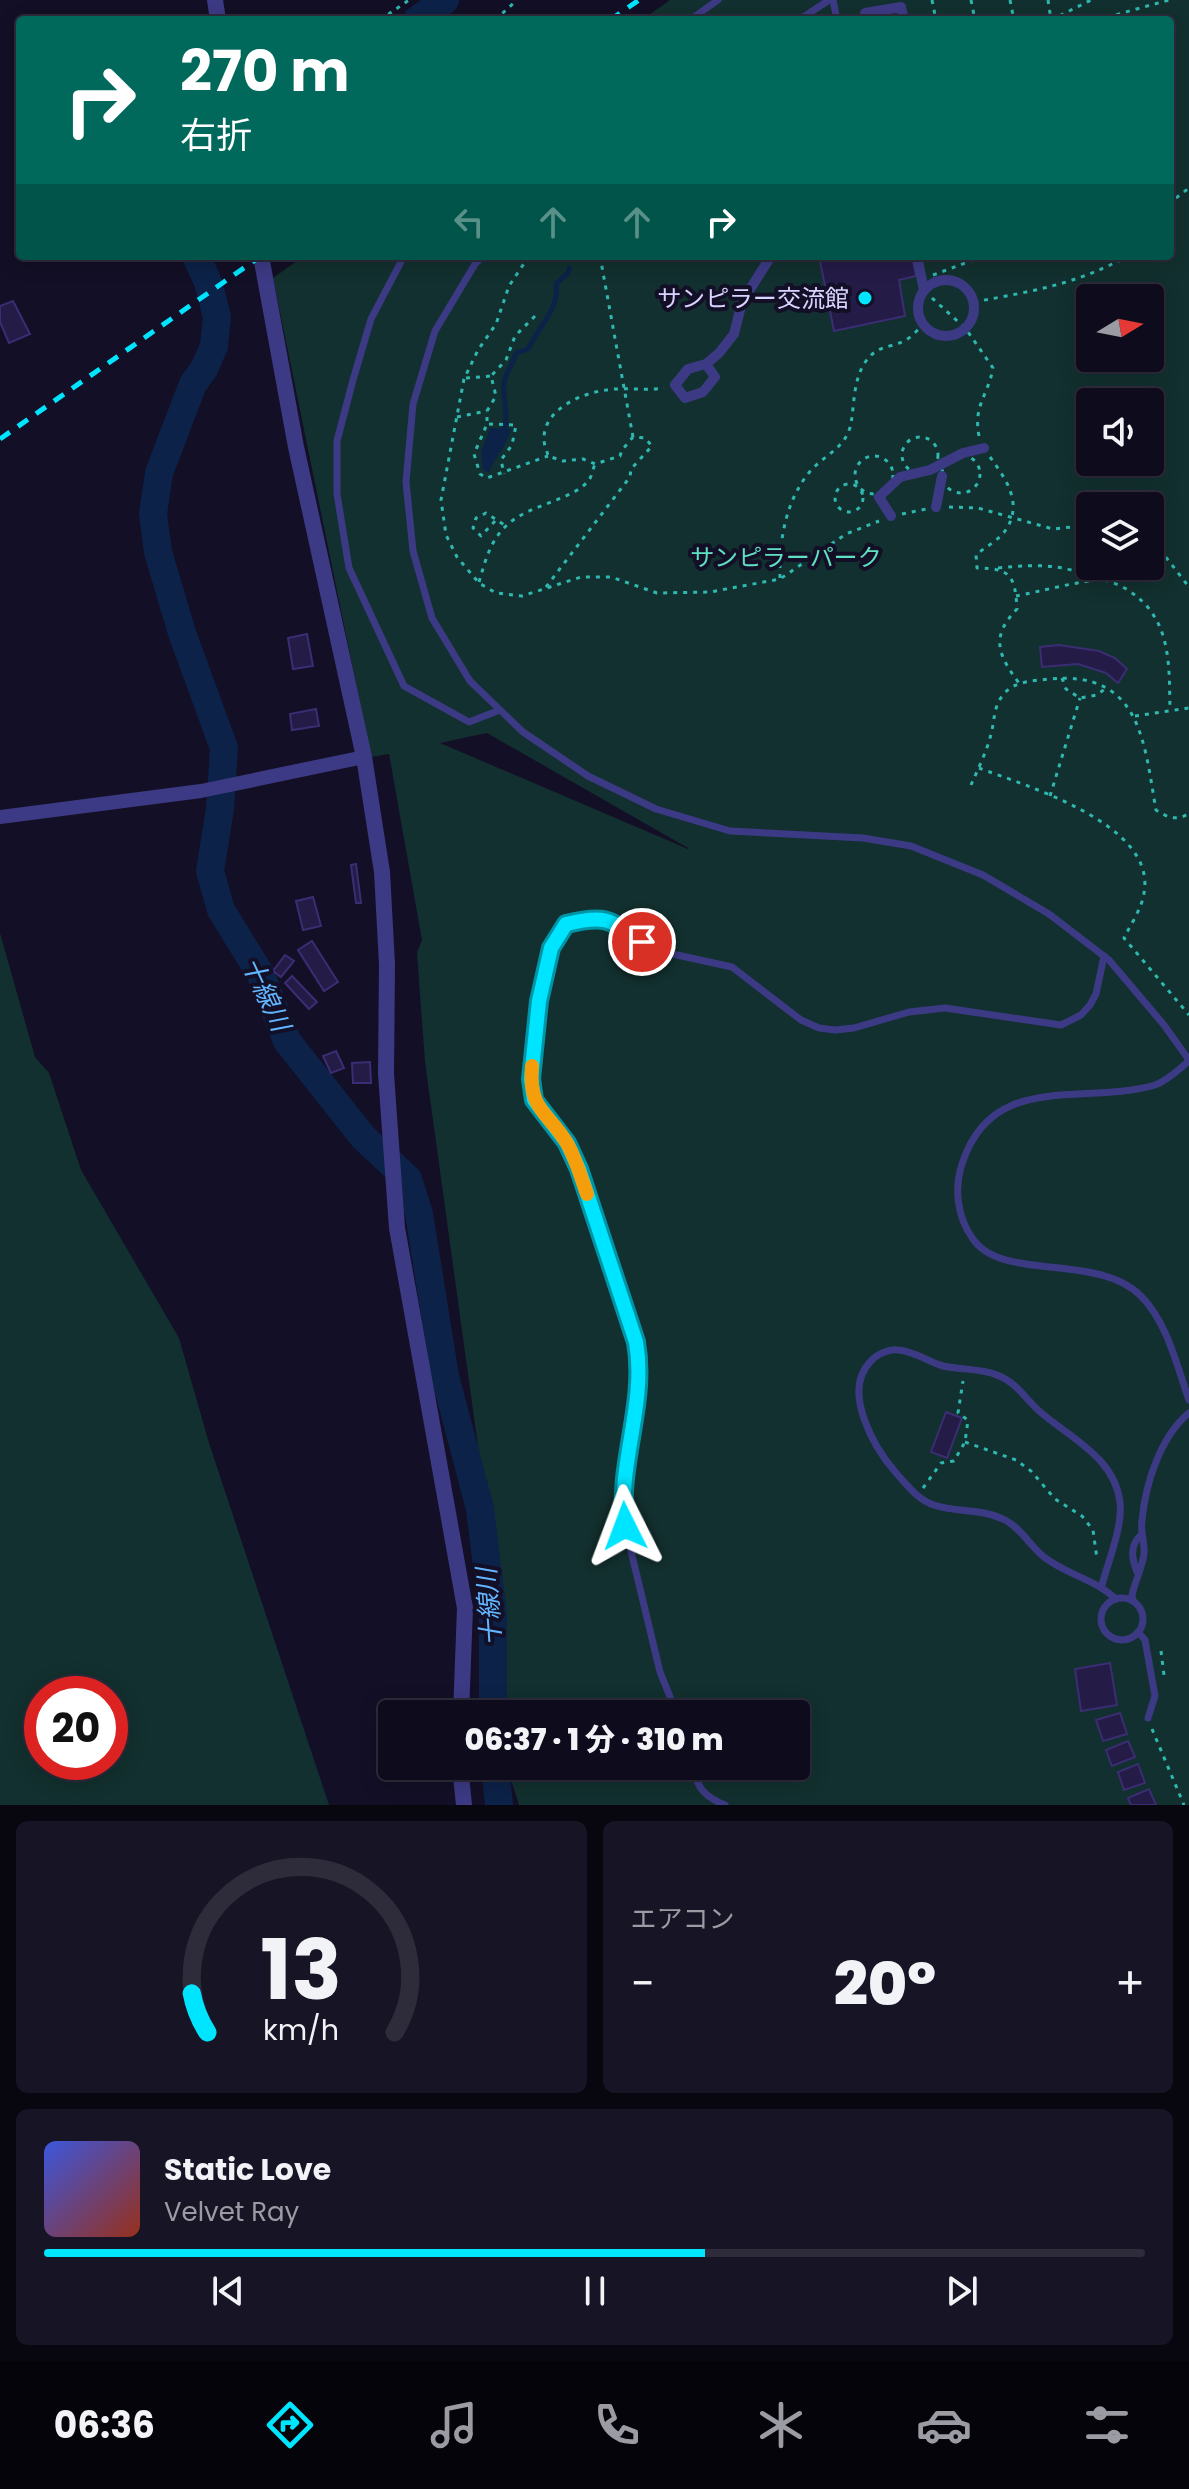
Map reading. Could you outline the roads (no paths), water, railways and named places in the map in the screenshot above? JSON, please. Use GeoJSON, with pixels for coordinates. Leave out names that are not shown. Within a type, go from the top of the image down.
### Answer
{"type":"FeatureCollection","features":[{"type":"Feature","properties":{"kind":"street"},"geometry":{"type":"LineString","coordinates":[[866,16],[865,13],[901,7],[903,16]]}},
{"type":"Feature","properties":{"kind":"street"},"geometry":{"type":"LineString","coordinates":[[262,260],[296,447],[364,757],[382,872],[387,964],[386,1074],[392,1171],[400,1243],[465,1608],[462,1700]]}},
{"type":"Feature","properties":{"kind":"street"},"geometry":{"type":"LineString","coordinates":[[706,364],[715,377],[703,392],[685,398],[675,385],[688,369],[706,364],[719,353],[734,334],[742,302],[768,260]]}},
{"type":"Feature","properties":{"kind":"street"},"geometry":{"type":"LineString","coordinates":[[918,260],[923,285],[917,307],[923,325],[930,332],[948,337],[966,329],[974,312],[970,293],[957,282],[939,281],[923,285]]}},
{"type":"Feature","properties":{"kind":"street"},"geometry":{"type":"LineString","coordinates":[[891,516],[879,497],[900,477],[930,470],[954,457],[984,448]]}},
{"type":"Feature","properties":{"kind":"street"},"geometry":{"type":"LineString","coordinates":[[936,507],[942,476]]}},
{"type":"Feature","properties":{"kind":"street"},"geometry":{"type":"LineString","coordinates":[[0,817],[201,791],[364,757]]}},
{"type":"Feature","properties":{"kind":"street"},"geometry":{"type":"LineString","coordinates":[[461,1780],[464,1805]]}},
{"type":"Feature","properties":{"kind":"lane"},"geometry":{"type":"LineString","coordinates":[[696,16],[718,0]]}},
{"type":"Feature","properties":{"kind":"lane"},"geometry":{"type":"LineString","coordinates":[[805,16],[831,0]]}},
{"type":"Feature","properties":{"kind":"lane"},"geometry":{"type":"LineString","coordinates":[[402,260],[371,319],[337,441],[337,494],[349,568],[404,686],[469,722],[500,710]]}},
{"type":"Feature","properties":{"kind":"lane"},"geometry":{"type":"LineString","coordinates":[[479,260],[435,331],[413,404],[406,482],[413,551],[432,618],[470,681],[523,732],[588,776],[656,809],[730,831],[863,838],[911,846],[983,875],[1049,914],[1104,956],[1164,1025],[1189,1060],[1159,1084],[1128,1091],[1023,1099],[999,1113],[981,1128],[966,1152],[958,1176],[957,1202],[973,1241],[990,1255],[1015,1262],[1093,1271],[1116,1279],[1140,1296],[1156,1319],[1173,1354],[1189,1400]]}},
{"type":"Feature","properties":{"kind":"lane"},"geometry":{"type":"LineString","coordinates":[[671,1700],[660,1672],[625,1526],[622,1499],[637,1397],[639,1360],[636,1342],[579,1169],[567,1143],[534,1100],[531,1079],[539,1001],[551,948],[566,924],[586,919],[608,919],[642,942],[668,953],[732,967],[801,1020],[819,1028],[835,1030],[854,1028],[909,1012],[945,1008],[1061,1025],[1081,1015],[1090,1005],[1096,994],[1104,956]]}},
{"type":"Feature","properties":{"kind":"lane"},"geometry":{"type":"LineString","coordinates":[[1102,1585],[1120,1504],[1107,1470],[1084,1442],[1037,1409],[1017,1386],[998,1375],[940,1365],[911,1352],[895,1349],[875,1356],[864,1367],[858,1379],[858,1394],[865,1419],[894,1470],[918,1496],[933,1505],[983,1512],[1005,1520],[1025,1534],[1042,1556],[1082,1579],[1102,1585],[1116,1599],[1133,1601]]}},
{"type":"Feature","properties":{"kind":"lane"},"geometry":{"type":"LineString","coordinates":[[1116,1599],[1104,1609],[1103,1628],[1107,1634],[1127,1639],[1138,1632],[1143,1619],[1132,1595],[1145,1548],[1141,1535],[1146,1495],[1154,1468],[1168,1439],[1189,1413]]}},
{"type":"Feature","properties":{"kind":"lane"},"geometry":{"type":"LineString","coordinates":[[1138,1632],[1145,1640],[1155,1696],[1148,1718]]}},
{"type":"Feature","properties":{"kind":"lane"},"geometry":{"type":"LineString","coordinates":[[696,1780],[699,1789],[710,1799],[725,1805]]}},
{"type":"Feature","properties":{"kind":"water"},"geometry":{"type":"Polygon","coordinates":[[[490,428],[511,429],[489,473],[483,470],[481,452],[490,428]]]}},
{"type":"Feature","properties":{"kind":"waterway","name":"十線川"},"geometry":{"type":"LineString","coordinates":[[423,16],[445,0]]}},
{"type":"Feature","properties":{"kind":"waterway","name":"十線川"},"geometry":{"type":"LineString","coordinates":[[198,260],[208,282],[217,317],[214,346],[193,384],[159,473],[153,514],[158,552],[182,633],[224,748],[220,809],[210,871],[221,910],[261,975],[287,1041],[363,1137],[408,1179],[419,1214],[445,1376],[480,1509],[493,1615],[493,1700]]}},
{"type":"Feature","properties":{"kind":"waterway"},"geometry":{"type":"LineString","coordinates":[[502,435],[506,421],[506,375],[516,353],[528,349],[547,318],[555,302],[556,284],[569,268]]}},
{"type":"Feature","properties":{"kind":"waterway","name":"十線川"},"geometry":{"type":"LineString","coordinates":[[496,1780],[499,1805]]}},
{"type":"Feature","properties":{"kind":"railway"},"geometry":{"type":"LineString","coordinates":[[616,16],[639,0]]}},
{"type":"Feature","properties":{"kind":"railway"},"geometry":{"type":"LineString","coordinates":[[0,439],[255,260]]}},
{"type":"Feature","properties":{"kind":"place","name":"サンピラー交流館"},"geometry":{"type":"Point","coordinates":[865,298]}},
{"type":"Feature","properties":{"kind":"park label","name":"サンピラーパーク"},"geometry":{"type":"Point","coordinates":[786,557]}}]}
